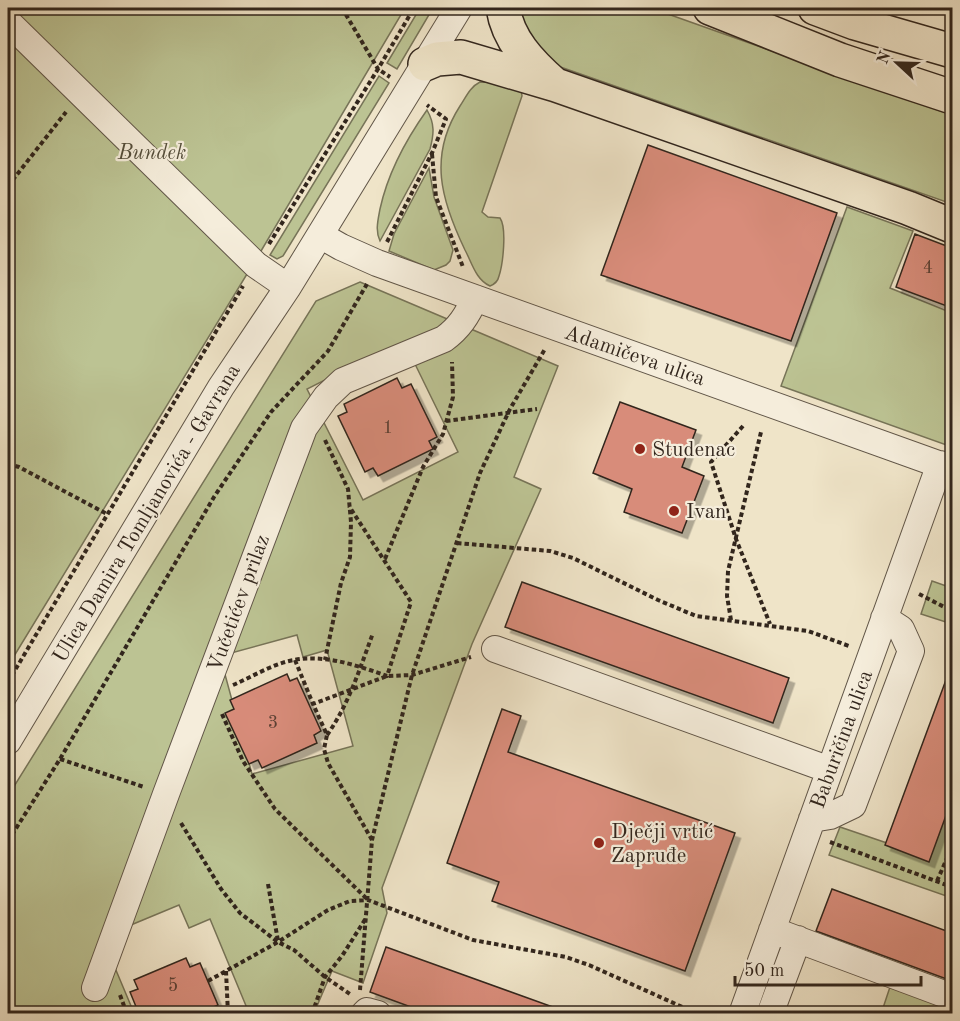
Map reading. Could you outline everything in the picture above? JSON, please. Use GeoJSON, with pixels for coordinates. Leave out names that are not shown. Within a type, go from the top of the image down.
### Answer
{"type":"FeatureCollection","features":[{"type":"Feature","properties":{"kind":"main road"},"geometry":{"type":"LineString","coordinates":[[503,8],[521,50],[533,65],[556,85]]}},
{"type":"Feature","properties":{"kind":"main road"},"geometry":{"type":"LineString","coordinates":[[710,8],[840,60],[952,97]]}},
{"type":"Feature","properties":{"kind":"main road"},"geometry":{"type":"LineString","coordinates":[[815,8],[855,23],[952,51]]}},
{"type":"Feature","properties":{"kind":"main road"},"geometry":{"type":"LineString","coordinates":[[426,64],[437,59],[461,57],[556,85],[908,208],[952,226]]}},
{"type":"Feature","properties":{"kind":"street","name":"Ulica Damira Tomljanovića - Gavrana"},"geometry":{"type":"LineString","coordinates":[[8,741],[221,387],[288,287],[459,8]]}},
{"type":"Feature","properties":{"kind":"street"},"geometry":{"type":"LineString","coordinates":[[8,22],[256,265],[288,287]]}},
{"type":"Feature","properties":{"kind":"street","name":"Adamičeva ulica"},"geometry":{"type":"LineString","coordinates":[[320,235],[377,263],[946,467]]}},
{"type":"Feature","properties":{"kind":"street","name":"Vučetićev prilaz"},"geometry":{"type":"LineString","coordinates":[[95,988],[165,795],[210,692],[296,445],[312,414],[343,381],[444,339],[455,331],[466,318],[475,298]]}},
{"type":"Feature","properties":{"kind":"street","name":"Baburičina ulica"},"geometry":{"type":"LineString","coordinates":[[742,1014],[897,583],[946,467]]}},
{"type":"Feature","properties":{"kind":"street"},"geometry":{"type":"LineString","coordinates":[[810,826],[853,805],[911,651],[901,629],[884,618]]}},
{"type":"Feature","properties":{"kind":"street"},"geometry":{"type":"LineString","coordinates":[[495,650],[830,770]]}},
{"type":"Feature","properties":{"kind":"street"},"geometry":{"type":"LineString","coordinates":[[772,930],[952,998]]}},
{"type":"Feature","properties":{"kind":"street"},"geometry":{"type":"LineString","coordinates":[[771,1014],[798,939]]}},
{"type":"Feature","properties":{"kind":"path"},"geometry":{"type":"LineString","coordinates":[[342,8],[378,69],[392,78]]}},
{"type":"Feature","properties":{"kind":"path"},"geometry":{"type":"LineString","coordinates":[[8,682],[256,265],[414,8]]}},
{"type":"Feature","properties":{"kind":"path"},"geometry":{"type":"LineString","coordinates":[[8,186],[81,93]]}},
{"type":"Feature","properties":{"kind":"path"},"geometry":{"type":"LineString","coordinates":[[384,249],[432,153],[446,119],[431,107]]}},
{"type":"Feature","properties":{"kind":"path"},"geometry":{"type":"LineString","coordinates":[[432,153],[436,197],[475,298]]}},
{"type":"Feature","properties":{"kind":"path"},"geometry":{"type":"LineString","coordinates":[[8,841],[60,759],[214,497],[271,411],[328,351],[371,277]]}},
{"type":"Feature","properties":{"kind":"path"},"geometry":{"type":"LineString","coordinates":[[364,1006],[372,840],[412,675],[480,473],[508,413],[544,351],[560,329]]}},
{"type":"Feature","properties":{"kind":"path"},"geometry":{"type":"LineString","coordinates":[[385,560],[423,466],[443,434],[453,397],[451,354]]}},
{"type":"Feature","properties":{"kind":"path"},"geometry":{"type":"LineString","coordinates":[[288,393],[312,414],[348,489],[350,557],[341,583],[325,660]]}},
{"type":"Feature","properties":{"kind":"path"},"geometry":{"type":"LineString","coordinates":[[446,422],[537,409]]}},
{"type":"Feature","properties":{"kind":"path"},"geometry":{"type":"LineString","coordinates":[[743,426],[711,462],[736,539],[770,624]]}},
{"type":"Feature","properties":{"kind":"path"},"geometry":{"type":"LineString","coordinates":[[731,620],[727,596],[728,571],[761,432]]}},
{"type":"Feature","properties":{"kind":"path"},"geometry":{"type":"LineString","coordinates":[[8,464],[19,467],[107,514]]}},
{"type":"Feature","properties":{"kind":"path"},"geometry":{"type":"LineString","coordinates":[[349,506],[411,602],[387,676]]}},
{"type":"Feature","properties":{"kind":"path"},"geometry":{"type":"LineString","coordinates":[[457,543],[550,551],[573,558],[657,600],[696,616],[770,624],[808,631],[871,655]]}},
{"type":"Feature","properties":{"kind":"path"},"geometry":{"type":"LineString","coordinates":[[897,583],[952,611]]}},
{"type":"Feature","properties":{"kind":"path"},"geometry":{"type":"LineString","coordinates":[[372,840],[328,763],[324,749],[327,735],[338,719],[352,689],[373,633]]}},
{"type":"Feature","properties":{"kind":"path"},"geometry":{"type":"LineString","coordinates":[[313,704],[387,676],[412,675],[495,650]]}},
{"type":"Feature","properties":{"kind":"path"},"geometry":{"type":"LineString","coordinates":[[294,660],[327,735]]}},
{"type":"Feature","properties":{"kind":"path"},"geometry":{"type":"LineString","coordinates":[[387,676],[361,667],[325,660],[294,660],[210,692],[243,761],[275,809],[368,900],[473,940],[566,957],[698,1014]]}},
{"type":"Feature","properties":{"kind":"path"},"geometry":{"type":"LineString","coordinates":[[60,759],[165,795],[200,856],[240,913],[278,942],[294,950],[364,1006]]}},
{"type":"Feature","properties":{"kind":"path"},"geometry":{"type":"LineString","coordinates":[[810,826],[952,887]]}},
{"type":"Feature","properties":{"kind":"path"},"geometry":{"type":"LineString","coordinates":[[937,881],[952,847]]}},
{"type":"Feature","properties":{"kind":"path"},"geometry":{"type":"LineString","coordinates":[[268,884],[278,942]]}},
{"type":"Feature","properties":{"kind":"path"},"geometry":{"type":"LineString","coordinates":[[208,981],[278,942],[328,910],[350,901],[368,900]]}},
{"type":"Feature","properties":{"kind":"path"},"geometry":{"type":"LineString","coordinates":[[312,1014],[325,977],[342,956],[367,917]]}},
{"type":"Feature","properties":{"kind":"path"},"geometry":{"type":"LineString","coordinates":[[226,971],[228,1014]]}},
{"type":"Feature","properties":{"kind":"green space","name":"Bundek"},"geometry":{"type":"Polygon","coordinates":[[[8,8],[405,8],[261,251],[8,666],[8,8]]]}},
{"type":"Feature","properties":{"kind":"green space"},"geometry":{"type":"Polygon","coordinates":[[[420,8],[433,8],[397,69],[387,63],[420,8]]]}},
{"type":"Feature","properties":{"kind":"green space"},"geometry":{"type":"Polygon","coordinates":[[[520,8],[651,8],[952,115],[952,204],[549,63],[529,41],[518,11],[520,8]]]}},
{"type":"Feature","properties":{"kind":"green space"},"geometry":{"type":"Polygon","coordinates":[[[379,76],[389,83],[283,256],[277,259],[270,255],[379,76]]]}},
{"type":"Feature","properties":{"kind":"green space"},"geometry":{"type":"Polygon","coordinates":[[[480,82],[505,83],[521,89],[522,96],[482,212],[488,217],[500,218],[503,230],[504,246],[499,278],[490,286],[481,280],[472,266],[457,232],[444,196],[441,160],[450,124],[469,92],[480,82]]]}},
{"type":"Feature","properties":{"kind":"green space"},"geometry":{"type":"Polygon","coordinates":[[[427,110],[433,129],[430,149],[380,241],[378,221],[383,195],[405,145],[427,110]]]}},
{"type":"Feature","properties":{"kind":"green space"},"geometry":{"type":"Polygon","coordinates":[[[429,168],[434,197],[453,250],[450,261],[434,270],[389,251],[394,234],[429,168]]]}},
{"type":"Feature","properties":{"kind":"green space"},"geometry":{"type":"Polygon","coordinates":[[[847,207],[913,231],[890,288],[952,313],[952,447],[781,386],[847,207]]]}},
{"type":"Feature","properties":{"kind":"green space"},"geometry":{"type":"Polygon","coordinates":[[[360,282],[558,366],[514,477],[541,489],[472,644],[382,888],[387,913],[363,983],[332,971],[314,1013],[249,1013],[210,919],[189,928],[179,905],[102,937],[134,1013],[8,1013],[8,796],[316,301],[360,282]],[[382,351],[307,389],[363,500],[458,452],[414,362],[382,351]],[[297,635],[220,656],[252,774],[353,746],[327,650],[303,657],[297,635]]]}},
{"type":"Feature","properties":{"kind":"green space"},"geometry":{"type":"Polygon","coordinates":[[[932,581],[952,588],[952,624],[921,614],[932,581]]]}},
{"type":"Feature","properties":{"kind":"green space"},"geometry":{"type":"Polygon","coordinates":[[[952,784],[952,898],[829,855],[840,827],[925,856],[952,784]]]}},
{"type":"Feature","properties":{"kind":"green space"},"geometry":{"type":"Polygon","coordinates":[[[890,987],[952,1009],[952,1013],[881,1014],[890,987]]]}},
{"type":"Feature","properties":{"kind":"building"},"geometry":{"type":"Polygon","coordinates":[[[648,145],[837,213],[791,341],[601,275],[648,145]]]}},
{"type":"Feature","properties":{"kind":"building"},"geometry":{"type":"Polygon","coordinates":[[[915,234],[952,248],[952,308],[896,287],[915,234]]]}},
{"type":"Feature","properties":{"kind":"building"},"geometry":{"type":"Polygon","coordinates":[[[397,378],[402,388],[411,384],[437,437],[429,441],[433,449],[378,476],[373,468],[365,472],[338,416],[347,412],[344,404],[397,378]]]}},
{"type":"Feature","properties":{"kind":"building"},"geometry":{"type":"Polygon","coordinates":[[[620,402],[696,430],[682,467],[704,476],[682,533],[624,512],[632,489],[593,473],[620,402]]]}},
{"type":"Feature","properties":{"kind":"building"},"geometry":{"type":"Polygon","coordinates":[[[522,582],[789,678],[773,723],[505,627],[522,582]]]}},
{"type":"Feature","properties":{"kind":"building"},"geometry":{"type":"Polygon","coordinates":[[[950,669],[952,670],[952,799],[929,862],[885,845],[950,669]]]}},
{"type":"Feature","properties":{"kind":"building"},"geometry":{"type":"Polygon","coordinates":[[[287,674],[290,681],[297,678],[321,731],[314,735],[317,743],[262,768],[258,760],[249,764],[225,713],[234,709],[230,700],[287,674]]]}},
{"type":"Feature","properties":{"kind":"building"},"geometry":{"type":"Polygon","coordinates":[[[502,709],[521,716],[508,752],[735,833],[685,971],[492,901],[499,882],[447,863],[502,709]]]}},
{"type":"Feature","properties":{"kind":"building"},"geometry":{"type":"Polygon","coordinates":[[[832,889],[952,933],[952,981],[816,931],[832,889]]]}},
{"type":"Feature","properties":{"kind":"building"},"geometry":{"type":"Polygon","coordinates":[[[386,947],[564,1011],[564,1014],[430,1014],[370,992],[386,947]]]}},
{"type":"Feature","properties":{"kind":"building"},"geometry":{"type":"Polygon","coordinates":[[[186,958],[190,967],[200,963],[218,1005],[199,1014],[139,1014],[130,992],[138,989],[134,980],[186,958]]]}},
{"type":"Feature","properties":{"kind":"tram line"},"geometry":{"type":"LineString","coordinates":[[933,8],[952,14]]}},
{"type":"Feature","properties":{"kind":"place","name":"Studenac"},"geometry":{"type":"Point","coordinates":[640,449]}},
{"type":"Feature","properties":{"kind":"place","name":"Ivan"},"geometry":{"type":"Point","coordinates":[674,511]}},
{"type":"Feature","properties":{"kind":"place","name":"Dječji vrtić Zapruđe"},"geometry":{"type":"Point","coordinates":[599,843]}}]}
